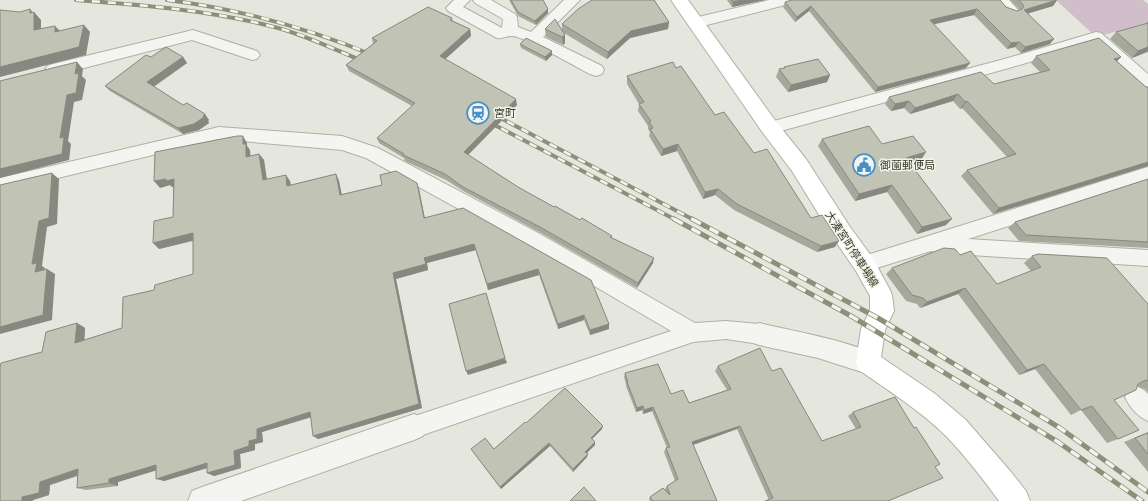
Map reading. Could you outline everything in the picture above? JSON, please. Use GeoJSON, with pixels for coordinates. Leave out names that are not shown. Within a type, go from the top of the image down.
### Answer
{"type":"FeatureCollection","features":[{"type":"Feature","properties":{"kind":"main road","name":"大湊宮町停車場線"},"geometry":{"type":"LineString","coordinates":[[679,0],[770,128],[799,165],[842,233],[864,264],[881,295],[882,311],[873,329],[868,362]]}},
{"type":"Feature","properties":{"kind":"main road"},"geometry":{"type":"LineString","coordinates":[[868,362],[920,398],[955,428],[993,469],[1016,501]]}},
{"type":"Feature","properties":{"kind":"street"},"geometry":{"type":"LineString","coordinates":[[463,0],[453,8],[502,34],[511,30],[533,38],[596,70]]}},
{"type":"Feature","properties":{"kind":"street"},"geometry":{"type":"LineString","coordinates":[[480,0],[510,17],[511,30]]}},
{"type":"Feature","properties":{"kind":"street"},"geometry":{"type":"LineString","coordinates":[[533,38],[573,0]]}},
{"type":"Feature","properties":{"kind":"street"},"geometry":{"type":"LineString","coordinates":[[695,23],[788,0]]}},
{"type":"Feature","properties":{"kind":"street"},"geometry":{"type":"LineString","coordinates":[[1001,0],[1012,10]]}},
{"type":"Feature","properties":{"kind":"street"},"geometry":{"type":"LineString","coordinates":[[39,73],[194,35],[252,55]]}},
{"type":"Feature","properties":{"kind":"street"},"geometry":{"type":"LineString","coordinates":[[770,128],[1008,63],[1096,37],[1148,83]]}},
{"type":"Feature","properties":{"kind":"street"},"geometry":{"type":"LineString","coordinates":[[0,185],[219,133],[342,143],[372,153],[533,240],[693,333]]}},
{"type":"Feature","properties":{"kind":"street"},"geometry":{"type":"LineString","coordinates":[[864,264],[1148,174]]}},
{"type":"Feature","properties":{"kind":"street"},"geometry":{"type":"LineString","coordinates":[[927,244],[1148,258]]}},
{"type":"Feature","properties":{"kind":"street"},"geometry":{"type":"LineString","coordinates":[[202,501],[414,427],[693,333],[726,330],[759,334],[818,347],[868,362]]}},
{"type":"Feature","properties":{"kind":"shaded area"},"geometry":{"type":"Polygon","coordinates":[[[1056,0],[1143,0],[1148,4],[1148,23],[1096,37],[1056,0]]]}},
{"type":"Feature","properties":{"kind":"building"},"geometry":{"type":"Polygon","coordinates":[[[511,0],[543,0],[548,9],[535,21],[518,12],[511,0]]]}},
{"type":"Feature","properties":{"kind":"building"},"geometry":{"type":"Polygon","coordinates":[[[592,0],[654,0],[669,22],[631,31],[608,52],[562,24],[578,9],[592,0]]]}},
{"type":"Feature","properties":{"kind":"building"},"geometry":{"type":"Polygon","coordinates":[[[792,0],[1000,0],[1006,7],[1017,11],[1022,9],[1024,6],[1019,0],[1057,0],[1024,10],[1054,39],[1025,47],[1019,42],[1011,43],[977,9],[930,20],[970,63],[878,87],[811,6],[797,17],[785,2],[792,0]]]}},
{"type":"Feature","properties":{"kind":"building"},"geometry":{"type":"Polygon","coordinates":[[[428,7],[452,18],[450,20],[470,29],[440,56],[516,99],[464,152],[518,187],[580,220],[582,218],[612,236],[610,237],[654,258],[638,283],[540,227],[463,187],[445,174],[403,155],[404,154],[377,138],[415,103],[346,65],[377,41],[372,38],[428,7]]]}},
{"type":"Feature","properties":{"kind":"building"},"geometry":{"type":"Polygon","coordinates":[[[30,9],[30,13],[34,12],[34,30],[55,26],[55,32],[84,25],[79,47],[0,67],[0,10],[20,12],[30,9]]]}},
{"type":"Feature","properties":{"kind":"building"},"geometry":{"type":"Polygon","coordinates":[[[555,19],[565,35],[562,37],[545,29],[555,19]]]}},
{"type":"Feature","properties":{"kind":"building"},"geometry":{"type":"Polygon","coordinates":[[[1148,23],[1148,47],[1138,51],[1116,32],[1148,23]]]}},
{"type":"Feature","properties":{"kind":"building"},"geometry":{"type":"Polygon","coordinates":[[[526,38],[552,51],[545,57],[520,44],[526,38]]]}},
{"type":"Feature","properties":{"kind":"building"},"geometry":{"type":"Polygon","coordinates":[[[1099,38],[1121,57],[1114,59],[1146,87],[1148,87],[1148,162],[999,208],[967,170],[1016,154],[970,104],[967,101],[965,102],[958,94],[915,108],[909,101],[895,104],[889,97],[981,72],[994,84],[1050,70],[1036,56],[1099,38]]]}},
{"type":"Feature","properties":{"kind":"building"},"geometry":{"type":"Polygon","coordinates":[[[166,47],[183,57],[147,82],[183,105],[187,103],[205,114],[203,116],[204,117],[194,124],[178,128],[105,86],[146,55],[151,57],[166,47]]]}},
{"type":"Feature","properties":{"kind":"building"},"geometry":{"type":"Polygon","coordinates":[[[818,59],[830,75],[791,85],[779,69],[785,68],[784,67],[818,59]]]}},
{"type":"Feature","properties":{"kind":"building"},"geometry":{"type":"Polygon","coordinates":[[[77,62],[75,74],[79,73],[76,93],[67,95],[60,138],[64,137],[62,154],[0,169],[0,81],[77,62]]]}},
{"type":"Feature","properties":{"kind":"building"},"geometry":{"type":"Polygon","coordinates":[[[673,62],[676,68],[681,66],[715,115],[724,112],[754,153],[767,149],[811,218],[822,215],[839,241],[821,246],[737,204],[718,189],[705,192],[678,144],[663,149],[650,129],[653,128],[649,122],[651,121],[639,104],[644,102],[627,76],[673,62]]]}},
{"type":"Feature","properties":{"kind":"building"},"geometry":{"type":"Polygon","coordinates":[[[869,126],[882,144],[913,136],[926,152],[906,158],[952,219],[922,227],[892,185],[859,194],[822,139],[869,126]]]}},
{"type":"Feature","properties":{"kind":"building"},"geometry":{"type":"Polygon","coordinates":[[[243,136],[243,144],[246,144],[246,157],[259,154],[263,180],[286,175],[287,186],[336,174],[340,195],[382,185],[380,175],[396,171],[417,183],[424,218],[463,208],[591,280],[609,324],[590,330],[584,315],[558,324],[538,269],[487,284],[474,244],[424,258],[426,264],[393,273],[419,404],[313,436],[310,412],[257,429],[257,439],[249,441],[249,446],[234,451],[235,465],[207,473],[207,463],[156,479],[156,465],[109,479],[109,483],[77,488],[78,469],[40,482],[39,493],[22,497],[22,501],[0,501],[1,363],[42,352],[46,332],[77,323],[75,343],[122,328],[123,297],[154,290],[155,285],[193,274],[193,233],[153,243],[154,221],[173,217],[174,179],[154,181],[155,152],[243,136]]]}},
{"type":"Feature","properties":{"kind":"building"},"geometry":{"type":"Polygon","coordinates":[[[52,173],[49,218],[39,221],[32,264],[37,263],[35,272],[47,269],[43,315],[0,327],[0,185],[52,173]]]}},
{"type":"Feature","properties":{"kind":"building"},"geometry":{"type":"Polygon","coordinates":[[[1148,179],[1148,242],[1026,235],[1015,222],[1148,179]]]}},
{"type":"Feature","properties":{"kind":"building"},"geometry":{"type":"Polygon","coordinates":[[[944,248],[955,249],[960,255],[971,251],[997,284],[1041,267],[1032,256],[1038,254],[1107,258],[1148,304],[1148,381],[1146,380],[1138,384],[1136,390],[1114,400],[1139,430],[1118,439],[1092,406],[1081,410],[1044,364],[1027,370],[965,288],[927,302],[923,298],[912,295],[892,268],[944,248]]]}},
{"type":"Feature","properties":{"kind":"building"},"geometry":{"type":"Polygon","coordinates":[[[486,293],[505,358],[466,371],[449,304],[486,293]]]}},
{"type":"Feature","properties":{"kind":"building"},"geometry":{"type":"Polygon","coordinates":[[[760,348],[772,371],[781,368],[822,441],[861,427],[853,412],[895,397],[914,428],[916,427],[940,464],[935,467],[943,478],[888,501],[765,501],[773,498],[740,426],[692,442],[717,501],[653,501],[650,497],[663,488],[670,495],[667,486],[678,479],[666,448],[670,447],[653,407],[644,410],[643,406],[637,408],[625,373],[658,364],[671,394],[683,390],[689,403],[731,389],[718,366],[760,348]]]}},
{"type":"Feature","properties":{"kind":"building"},"geometry":{"type":"Polygon","coordinates":[[[565,388],[603,426],[591,438],[595,442],[585,452],[588,454],[573,469],[549,443],[500,487],[471,449],[485,438],[494,449],[565,388]]]}},
{"type":"Feature","properties":{"kind":"building"},"geometry":{"type":"Polygon","coordinates":[[[1148,433],[1148,454],[1135,438],[1148,433]]]}},
{"type":"Feature","properties":{"kind":"building"},"geometry":{"type":"Polygon","coordinates":[[[584,487],[596,501],[570,501],[584,487]]]}},
{"type":"Feature","properties":{"kind":"railway"},"geometry":{"type":"LineString","coordinates":[[76,0],[201,12],[250,21],[298,34],[365,62]]}},
{"type":"Feature","properties":{"kind":"railway"},"geometry":{"type":"LineString","coordinates":[[167,0],[247,14],[299,28],[375,56]]}},
{"type":"Feature","properties":{"kind":"railway"},"geometry":{"type":"LineString","coordinates":[[493,114],[694,220]]}},
{"type":"Feature","properties":{"kind":"railway"},"geometry":{"type":"LineString","coordinates":[[487,121],[676,220]]}},
{"type":"Feature","properties":{"kind":"railway"},"geometry":{"type":"LineString","coordinates":[[674,219],[851,316],[1058,442],[1142,501]]}},
{"type":"Feature","properties":{"kind":"railway"},"geometry":{"type":"LineString","coordinates":[[692,219],[878,318],[1060,428],[1148,492]]}},
{"type":"Feature","properties":{"kind":"place","name":"宮町"},"geometry":{"type":"Point","coordinates":[478,113]}},
{"type":"Feature","properties":{"kind":"place","name":"御薗郵便局"},"geometry":{"type":"Point","coordinates":[864,165]}}]}
